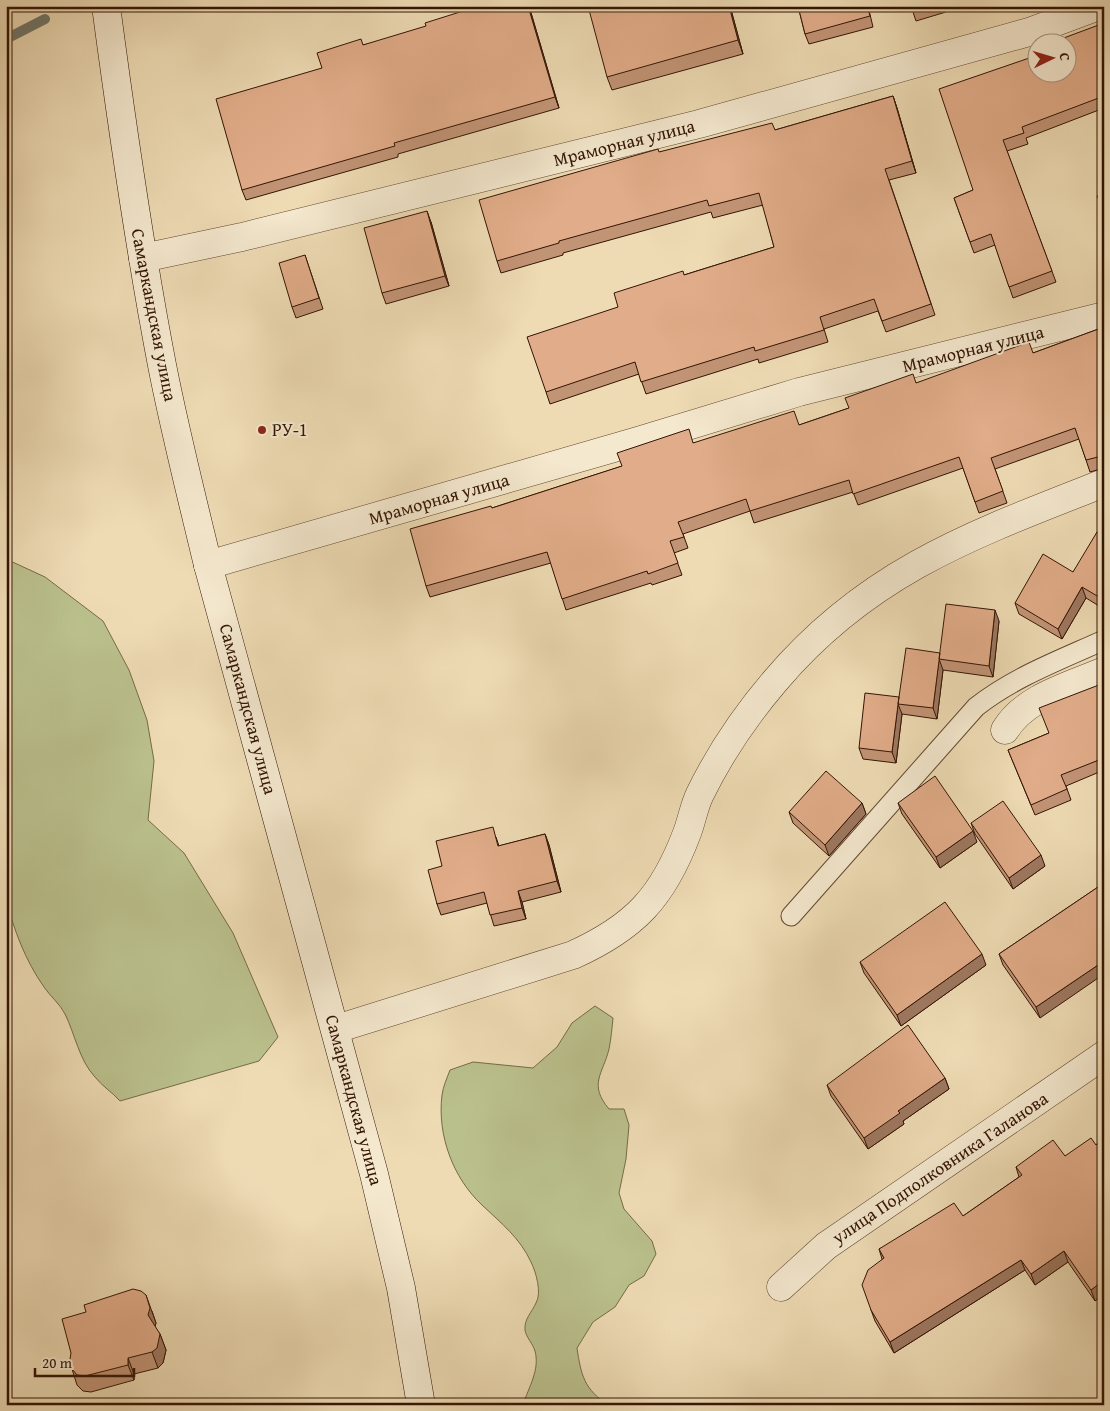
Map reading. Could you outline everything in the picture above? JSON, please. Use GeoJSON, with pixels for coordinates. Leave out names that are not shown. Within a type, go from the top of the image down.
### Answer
{"type":"FeatureCollection","features":[{"type":"Feature","properties":{"kind":"street","name":"Самаркандская улица"},"geometry":{"type":"LineString","coordinates":[[106,6],[126,155],[162,366],[208,565],[336,1029],[387,1227],[413,1348],[421,1405]]}},
{"type":"Feature","properties":{"kind":"street","name":"Мраморная улица"},"geometry":{"type":"LineString","coordinates":[[143,258],[234,239],[699,124],[1029,32],[1099,6]]}},
{"type":"Feature","properties":{"kind":"street","name":"Мраморная улица"},"geometry":{"type":"LineString","coordinates":[[208,565],[638,442],[799,392],[1104,316]]}},
{"type":"Feature","properties":{"kind":"street"},"geometry":{"type":"LineString","coordinates":[[336,1029],[573,955],[600,942],[626,926],[645,909],[673,866],[699,797],[713,768],[742,724],[805,647],[843,613],[886,583],[935,553],[979,532],[1104,483]]}},
{"type":"Feature","properties":{"kind":"street"},"geometry":{"type":"LineString","coordinates":[[1005,730],[1017,713],[1030,704],[1104,671]]}},
{"type":"Feature","properties":{"kind":"street","name":"улица Подполковника Галанова"},"geometry":{"type":"LineString","coordinates":[[781,1286],[826,1246],[1104,1056]]}},
{"type":"Feature","properties":{"kind":"lane"},"geometry":{"type":"LineString","coordinates":[[791,916],[976,707],[1011,682],[1104,640]]}},
{"type":"Feature","properties":{"kind":"green space"},"geometry":{"type":"Polygon","coordinates":[[[6,559],[45,577],[103,621],[129,670],[147,720],[154,761],[148,820],[184,853],[233,933],[278,1037],[259,1061],[120,1101],[101,1083],[85,1063],[65,1014],[37,977],[17,933],[6,899],[6,559]]]}},
{"type":"Feature","properties":{"kind":"green space"},"geometry":{"type":"Polygon","coordinates":[[[595,1006],[613,1018],[609,1049],[599,1079],[599,1093],[609,1109],[624,1109],[629,1125],[626,1159],[619,1193],[624,1209],[652,1241],[656,1254],[644,1276],[629,1285],[615,1307],[593,1322],[577,1348],[585,1381],[594,1393],[608,1405],[523,1405],[536,1365],[535,1351],[525,1326],[538,1299],[536,1277],[527,1253],[509,1231],[472,1194],[455,1169],[449,1155],[442,1125],[443,1092],[450,1070],[473,1062],[533,1068],[557,1047],[572,1023],[595,1006]]]}},
{"type":"Feature","properties":{"kind":"building"},"geometry":{"type":"Polygon","coordinates":[[[479,6],[528,6],[555,97],[394,143],[395,146],[242,190],[216,99],[322,68],[317,53],[361,39],[363,45],[426,26],[425,23],[479,6]]]}},
{"type":"Feature","properties":{"kind":"building"},"geometry":{"type":"Polygon","coordinates":[[[588,6],[729,6],[738,40],[607,77],[588,6]]]}},
{"type":"Feature","properties":{"kind":"building"},"geometry":{"type":"Polygon","coordinates":[[[798,6],[867,6],[870,16],[805,34],[798,6]]]}},
{"type":"Feature","properties":{"kind":"building"},"geometry":{"type":"Polygon","coordinates":[[[911,6],[925,6],[912,10],[911,6]]]}},
{"type":"Feature","properties":{"kind":"building"},"geometry":{"type":"Polygon","coordinates":[[[1104,23],[1104,96],[1022,127],[1024,133],[1003,140],[1052,271],[1009,287],[991,234],[970,242],[954,198],[973,190],[939,89],[1028,58],[1028,82],[1078,82],[1078,33],[1104,23]]]}},
{"type":"Feature","properties":{"kind":"building"},"geometry":{"type":"Polygon","coordinates":[[[893,96],[912,161],[885,169],[931,304],[882,321],[874,299],[820,317],[824,330],[755,351],[754,347],[641,382],[635,362],[546,392],[527,337],[618,307],[614,293],[683,271],[684,275],[774,247],[759,193],[709,206],[707,200],[559,241],[559,243],[497,261],[479,200],[658,149],[659,152],[772,123],[775,130],[893,96]]]}},
{"type":"Feature","properties":{"kind":"building"},"geometry":{"type":"Polygon","coordinates":[[[1104,193],[1104,212],[1097,196],[1104,193]]]}},
{"type":"Feature","properties":{"kind":"building"},"geometry":{"type":"Polygon","coordinates":[[[427,211],[445,276],[382,293],[364,228],[427,211]]]}},
{"type":"Feature","properties":{"kind":"building"},"geometry":{"type":"Polygon","coordinates":[[[305,255],[319,298],[292,307],[279,263],[305,255]]]}},
{"type":"Feature","properties":{"kind":"building"},"geometry":{"type":"Polygon","coordinates":[[[1104,327],[1104,458],[1102,456],[1086,460],[1075,428],[991,458],[1003,491],[975,502],[959,457],[853,494],[849,480],[750,511],[746,499],[678,522],[684,537],[670,541],[678,563],[648,574],[647,571],[562,599],[547,552],[426,586],[410,529],[491,506],[492,508],[622,466],[617,453],[689,429],[693,443],[794,411],[799,425],[849,408],[845,398],[913,374],[916,383],[1029,342],[1033,353],[1104,327]]]}},
{"type":"Feature","properties":{"kind":"building"},"geometry":{"type":"Polygon","coordinates":[[[1097,532],[1104,535],[1104,600],[1082,587],[1058,629],[1015,603],[1043,554],[1073,572],[1097,532]]]}},
{"type":"Feature","properties":{"kind":"building"},"geometry":{"type":"Polygon","coordinates":[[[946,604],[995,610],[989,666],[939,659],[946,604]]]}},
{"type":"Feature","properties":{"kind":"building"},"geometry":{"type":"Polygon","coordinates":[[[906,648],[940,653],[933,708],[898,704],[906,648]]]}},
{"type":"Feature","properties":{"kind":"building"},"geometry":{"type":"Polygon","coordinates":[[[1104,683],[1104,758],[1061,775],[1067,789],[1031,805],[1008,750],[1049,733],[1039,708],[1104,683]]]}},
{"type":"Feature","properties":{"kind":"building"},"geometry":{"type":"Polygon","coordinates":[[[865,693],[899,697],[892,752],[859,748],[865,693]]]}},
{"type":"Feature","properties":{"kind":"building"},"geometry":{"type":"Polygon","coordinates":[[[826,771],[862,803],[825,845],[789,812],[826,771]]]}},
{"type":"Feature","properties":{"kind":"building"},"geometry":{"type":"Polygon","coordinates":[[[935,776],[973,831],[936,857],[898,803],[935,776]]]}},
{"type":"Feature","properties":{"kind":"building"},"geometry":{"type":"Polygon","coordinates":[[[1003,801],[1041,855],[1009,878],[971,823],[1003,801]]]}},
{"type":"Feature","properties":{"kind":"building"},"geometry":{"type":"Polygon","coordinates":[[[493,827],[498,846],[545,834],[557,881],[518,891],[522,908],[490,915],[484,892],[437,904],[428,870],[442,866],[436,841],[493,827]]]}},
{"type":"Feature","properties":{"kind":"building"},"geometry":{"type":"Polygon","coordinates":[[[1104,883],[1104,961],[1036,1007],[999,954],[1104,883]]]}},
{"type":"Feature","properties":{"kind":"building"},"geometry":{"type":"Polygon","coordinates":[[[945,902],[982,954],[897,1015],[860,962],[945,902]]]}},
{"type":"Feature","properties":{"kind":"building"},"geometry":{"type":"Polygon","coordinates":[[[908,1025],[945,1078],[864,1138],[827,1085],[908,1025]]]}},
{"type":"Feature","properties":{"kind":"building"},"geometry":{"type":"Polygon","coordinates":[[[1091,1138],[1096,1145],[1104,1139],[1104,1280],[1091,1290],[1064,1251],[1031,1274],[1021,1260],[890,1342],[871,1310],[862,1285],[868,1270],[884,1258],[879,1249],[954,1203],[963,1216],[1022,1175],[1016,1167],[1053,1140],[1065,1156],[1091,1138]]]}},
{"type":"Feature","properties":{"kind":"building"},"geometry":{"type":"Polygon","coordinates":[[[133,1289],[141,1291],[146,1295],[150,1308],[148,1315],[160,1334],[157,1348],[152,1352],[128,1358],[128,1365],[85,1376],[77,1375],[72,1369],[71,1353],[62,1319],[86,1312],[84,1305],[133,1289]]]}},
{"type":"Feature","properties":{"kind":"waterway"},"geometry":{"type":"LineString","coordinates":[[6,39],[45,19]]}},
{"type":"Feature","properties":{"kind":"place","name":"РУ-1"},"geometry":{"type":"Point","coordinates":[262,430]}}]}
